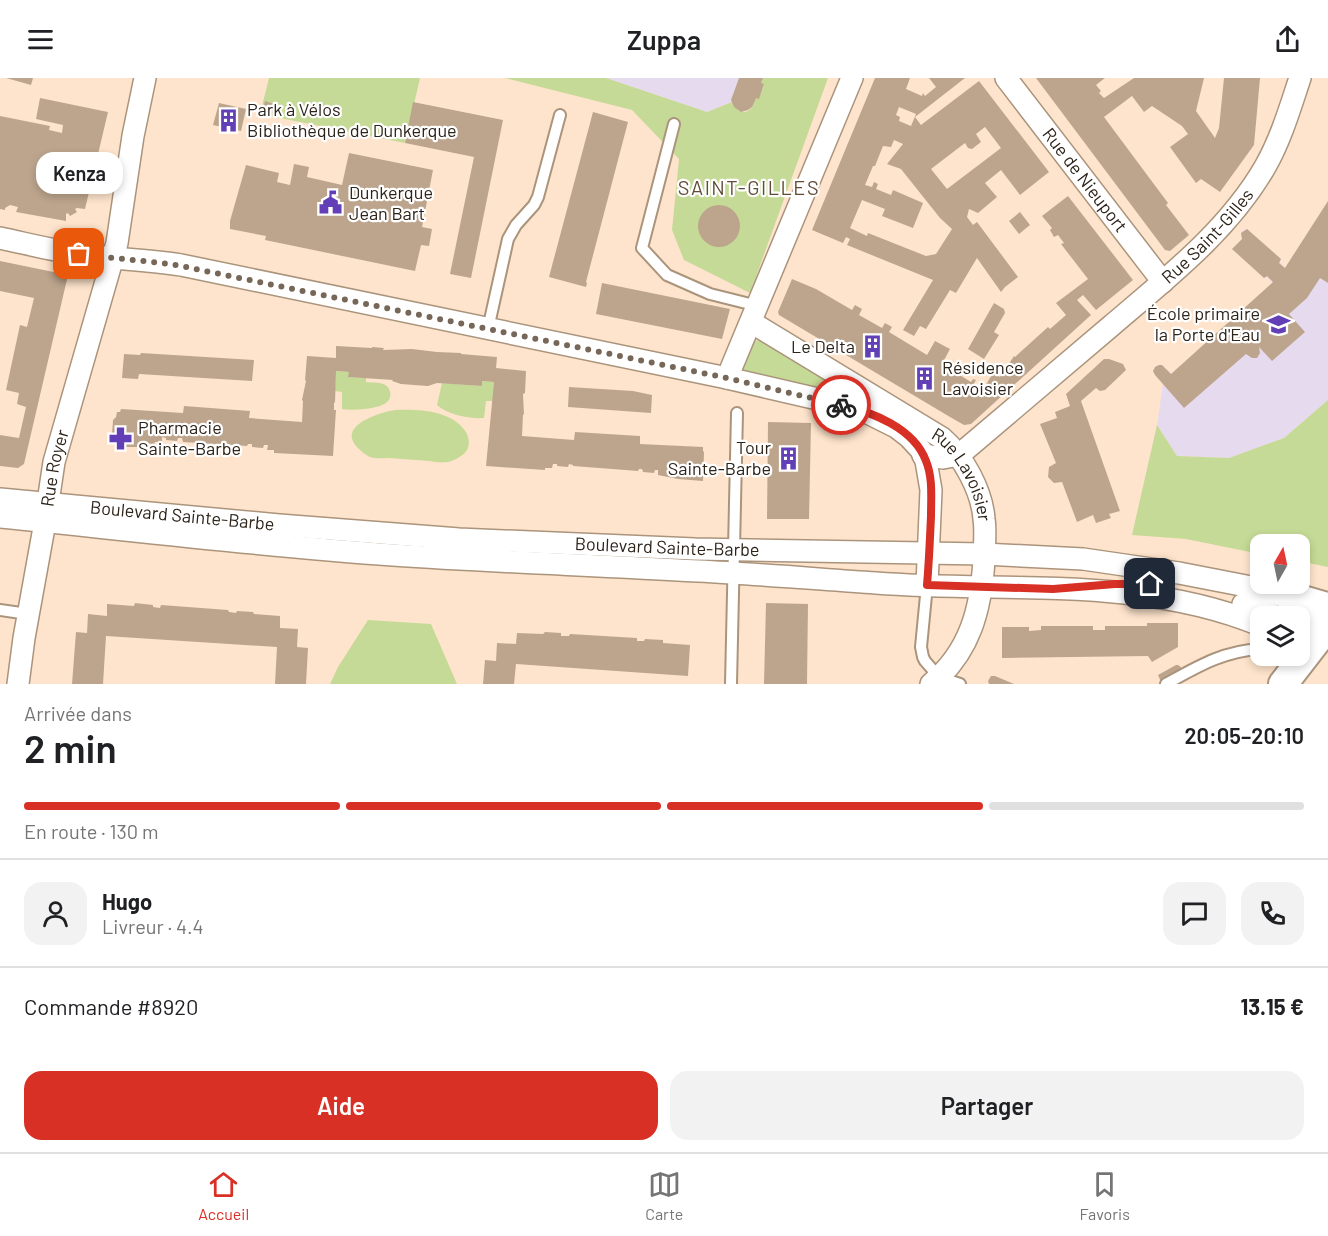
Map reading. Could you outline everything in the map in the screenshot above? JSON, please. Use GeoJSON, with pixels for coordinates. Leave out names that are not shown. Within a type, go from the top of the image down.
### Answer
{"type":"FeatureCollection","features":[{"type":"Feature","properties":{"kind":"main road"},"geometry":{"type":"LineString","coordinates":[[1283,684],[1313,642]]}},
{"type":"Feature","properties":{"kind":"street","name":"Rue Royer"},"geometry":{"type":"LineString","coordinates":[[18,684],[57,451],[120,227],[133,136],[145,78]]}},
{"type":"Feature","properties":{"kind":"street"},"geometry":{"type":"LineString","coordinates":[[727,378],[852,78]]}},
{"type":"Feature","properties":{"kind":"street","name":"Rue de Nieuport"},"geometry":{"type":"LineString","coordinates":[[1006,78],[1163,282]]}},
{"type":"Feature","properties":{"kind":"street","name":"Rue Saint-Gilles"},"geometry":{"type":"LineString","coordinates":[[958,455],[1163,282],[1206,242],[1256,182],[1270,159],[1282,133],[1300,78]]}},
{"type":"Feature","properties":{"kind":"street"},"geometry":{"type":"LineString","coordinates":[[0,238],[79,254],[181,266],[727,378],[863,411],[902,431],[917,445],[923,455],[931,490],[927,585]]}},
{"type":"Feature","properties":{"kind":"street","name":"Rue Lavoisier"},"geometry":{"type":"LineString","coordinates":[[754,314],[937,435],[965,464],[982,507],[985,526],[982,586],[976,615],[967,638],[955,659],[935,681]]}},
{"type":"Feature","properties":{"kind":"street"},"geometry":{"type":"LineString","coordinates":[[923,455],[943,458],[958,455]]}},
{"type":"Feature","properties":{"kind":"street","name":"Boulevard Sainte-Barbe"},"geometry":{"type":"LineString","coordinates":[[0,499],[46,512],[390,555],[734,573],[877,584],[982,586],[1139,595],[1213,609],[1250,622]]}},
{"type":"Feature","properties":{"kind":"street","name":"Boulevard Sainte-Barbe"},"geometry":{"type":"LineString","coordinates":[[0,516],[46,512],[187,516],[392,534],[536,543],[734,550],[1042,556],[1103,561],[1220,581],[1267,591],[1328,613]]}},
{"type":"Feature","properties":{"kind":"street","name":"Boulevard Sainte-Barbe"},"geometry":{"type":"LineString","coordinates":[[1053,589],[1115,584],[1174,586],[1208,592],[1250,606]]}},
{"type":"Feature","properties":{"kind":"street"},"geometry":{"type":"LineString","coordinates":[[1310,621],[1328,618]]}},
{"type":"Feature","properties":{"kind":"lane"},"geometry":{"type":"LineString","coordinates":[[488,329],[508,239],[538,197],[560,115]]}},
{"type":"Feature","properties":{"kind":"lane"},"geometry":{"type":"LineString","coordinates":[[674,124],[642,248],[667,275],[754,314]]}},
{"type":"Feature","properties":{"kind":"lane"},"geometry":{"type":"LineString","coordinates":[[731,684],[737,413]]}},
{"type":"Feature","properties":{"kind":"lane"},"geometry":{"type":"LineString","coordinates":[[1042,556],[1138,559],[1182,564],[1250,577]]}},
{"type":"Feature","properties":{"kind":"lane"},"geometry":{"type":"LineString","coordinates":[[927,585],[921,652],[935,681],[960,684]]}},
{"type":"Feature","properties":{"kind":"lane"},"geometry":{"type":"LineString","coordinates":[[1310,593],[1328,598]]}},
{"type":"Feature","properties":{"kind":"lane"},"geometry":{"type":"LineString","coordinates":[[0,610],[28,614]]}},
{"type":"Feature","properties":{"kind":"lane"},"geometry":{"type":"LineString","coordinates":[[1166,684],[1220,656],[1250,650]]}},
{"type":"Feature","properties":{"kind":"shaded area"},"geometry":{"type":"Polygon","coordinates":[[[606,78],[763,78],[764,84],[759,99],[748,110],[741,112],[737,110],[732,102],[707,112],[606,78]]]}},
{"type":"Feature","properties":{"kind":"shaded area","name":"École primaire la Porte d'Eau"},"geometry":{"type":"Polygon","coordinates":[[[1328,201],[1328,400],[1284,438],[1229,458],[1177,456],[1157,425],[1163,384],[1153,372],[1155,367],[1162,365],[1172,374],[1273,283],[1267,277],[1264,278],[1232,249],[1242,239],[1243,231],[1247,229],[1281,259],[1280,263],[1285,268],[1328,201]]]}},
{"type":"Feature","properties":{"kind":"green space"},"geometry":{"type":"Polygon","coordinates":[[[269,78],[420,78],[405,143],[260,114],[269,78]]]}},
{"type":"Feature","properties":{"kind":"green space"},"geometry":{"type":"Polygon","coordinates":[[[505,78],[606,78],[707,112],[732,102],[735,108],[746,112],[752,107],[756,98],[759,98],[764,85],[761,83],[763,78],[828,78],[750,293],[684,260],[672,230],[679,159],[632,110],[505,78]]]}},
{"type":"Feature","properties":{"kind":"green space"},"geometry":{"type":"Polygon","coordinates":[[[759,340],[822,374],[825,379],[821,386],[806,387],[741,371],[740,368],[755,341],[759,340]]]}},
{"type":"Feature","properties":{"kind":"green space"},"geometry":{"type":"Polygon","coordinates":[[[336,371],[349,372],[349,377],[366,378],[366,382],[384,384],[389,388],[389,399],[385,404],[373,408],[342,409],[342,392],[335,391],[336,371]]]}},
{"type":"Feature","properties":{"kind":"green space"},"geometry":{"type":"Polygon","coordinates":[[[482,381],[494,382],[493,401],[486,401],[484,418],[459,416],[437,405],[442,383],[481,386],[482,381]]]}},
{"type":"Feature","properties":{"kind":"green space"},"geometry":{"type":"Polygon","coordinates":[[[1328,400],[1328,567],[1310,563],[1310,534],[1250,534],[1250,552],[1186,539],[1132,535],[1157,425],[1177,456],[1229,458],[1284,438],[1328,400]]]}},
{"type":"Feature","properties":{"kind":"green space"},"geometry":{"type":"Polygon","coordinates":[[[395,410],[434,412],[452,419],[466,432],[469,441],[467,450],[459,458],[446,462],[372,458],[362,452],[352,439],[357,426],[372,417],[395,410]]]}},
{"type":"Feature","properties":{"kind":"green space"},"geometry":{"type":"Polygon","coordinates":[[[368,620],[431,624],[457,684],[330,684],[338,667],[368,620]]]}},
{"type":"Feature","properties":{"kind":"building"},"geometry":{"type":"Polygon","coordinates":[[[6,78],[33,78],[31,85],[6,78]]]}},
{"type":"Feature","properties":{"kind":"building"},"geometry":{"type":"Polygon","coordinates":[[[739,78],[763,78],[761,83],[764,84],[759,99],[756,98],[752,107],[741,112],[734,107],[731,100],[739,78]]]}},
{"type":"Feature","properties":{"kind":"building"},"geometry":{"type":"Polygon","coordinates":[[[875,78],[910,78],[906,89],[922,96],[923,93],[925,96],[936,87],[929,78],[965,78],[915,117],[921,125],[979,81],[1049,172],[1020,195],[1001,170],[985,183],[997,197],[978,213],[969,209],[967,217],[973,225],[977,222],[1018,277],[1001,292],[977,258],[956,293],[950,290],[926,329],[920,326],[914,336],[903,330],[933,280],[847,245],[850,239],[846,237],[843,243],[812,230],[875,78]],[[899,107],[896,115],[900,117],[899,121],[911,126],[916,114],[899,107]],[[985,127],[976,134],[981,142],[972,149],[968,148],[965,143],[931,169],[947,189],[1001,148],[985,127]],[[894,140],[891,147],[883,146],[865,185],[872,187],[874,182],[878,184],[876,189],[891,195],[893,190],[923,203],[913,228],[882,216],[885,209],[862,200],[850,228],[926,256],[936,254],[952,229],[940,218],[901,169],[887,164],[903,144],[894,140]]]}},
{"type":"Feature","properties":{"kind":"building"},"geometry":{"type":"Polygon","coordinates":[[[1036,78],[1105,78],[1096,85],[1104,98],[1134,78],[1204,78],[1196,111],[1215,138],[1219,128],[1224,78],[1260,78],[1254,145],[1220,192],[1201,179],[1196,183],[1170,147],[1188,134],[1182,126],[1152,106],[1144,112],[1132,96],[1104,117],[1189,235],[1170,251],[1165,250],[1036,78]]]}},
{"type":"Feature","properties":{"kind":"building"},"geometry":{"type":"Polygon","coordinates":[[[40,98],[108,112],[85,209],[77,208],[75,209],[77,212],[70,216],[66,214],[66,221],[16,212],[18,207],[10,205],[5,210],[0,209],[0,116],[50,126],[49,130],[62,133],[63,125],[36,119],[40,98]]]}},
{"type":"Feature","properties":{"kind":"building"},"geometry":{"type":"Polygon","coordinates":[[[265,101],[278,105],[276,116],[262,112],[265,101]]]}},
{"type":"Feature","properties":{"kind":"building"},"geometry":{"type":"Polygon","coordinates":[[[413,102],[503,120],[471,278],[450,274],[474,157],[405,143],[413,102]]]}},
{"type":"Feature","properties":{"kind":"building","name":"Park à Vélos Bibliothèque de Dunkerque"},"geometry":{"type":"Polygon","coordinates":[[[219,103],[246,109],[241,131],[213,125],[219,103]]]}},
{"type":"Feature","properties":{"kind":"building"},"geometry":{"type":"Polygon","coordinates":[[[593,112],[628,122],[586,287],[549,277],[593,112]]]}},
{"type":"Feature","properties":{"kind":"building","name":"Dunkerque Jean Bart"},"geometry":{"type":"Polygon","coordinates":[[[349,153],[433,170],[422,227],[432,229],[429,246],[421,245],[415,271],[265,240],[266,236],[230,229],[230,221],[246,165],[279,173],[277,182],[290,185],[294,164],[309,167],[307,177],[342,185],[349,153]]]}},
{"type":"Feature","properties":{"kind":"building"},"geometry":{"type":"Polygon","coordinates":[[[1068,196],[1133,280],[1096,310],[1083,295],[1077,300],[1091,315],[971,424],[964,425],[779,315],[778,312],[792,279],[816,289],[852,310],[855,305],[862,309],[859,315],[882,328],[885,323],[892,327],[889,332],[927,355],[935,341],[950,349],[942,364],[971,382],[973,379],[976,380],[971,389],[981,396],[993,373],[1000,377],[1014,356],[1066,315],[1056,303],[1088,279],[1061,244],[1064,243],[1058,235],[1054,237],[1050,230],[1052,228],[1042,216],[1068,196]]]}},
{"type":"Feature","properties":{"kind":"building"},"geometry":{"type":"Polygon","coordinates":[[[1328,201],[1328,283],[1320,278],[1307,298],[1289,314],[1305,332],[1272,361],[1259,347],[1260,353],[1257,358],[1246,354],[1184,408],[1155,375],[1153,371],[1155,367],[1162,365],[1171,374],[1273,282],[1267,276],[1264,278],[1232,249],[1242,239],[1241,233],[1247,229],[1281,259],[1279,263],[1285,268],[1328,201]]]}},
{"type":"Feature","properties":{"kind":"building"},"geometry":{"type":"Polygon","coordinates":[[[719,205],[734,211],[740,226],[734,241],[719,247],[704,241],[698,226],[704,211],[719,205]]]}},
{"type":"Feature","properties":{"kind":"building"},"geometry":{"type":"Polygon","coordinates":[[[1020,212],[1030,225],[1019,234],[1009,221],[1020,212]]]}},
{"type":"Feature","properties":{"kind":"building"},"geometry":{"type":"Polygon","coordinates":[[[0,261],[68,275],[24,464],[18,468],[0,466],[0,435],[19,438],[26,407],[17,404],[19,393],[6,390],[20,325],[27,327],[34,298],[0,291],[0,261]]]}},
{"type":"Feature","properties":{"kind":"building"},"geometry":{"type":"Polygon","coordinates":[[[602,283],[730,309],[722,339],[596,314],[602,283]]]}},
{"type":"Feature","properties":{"kind":"building"},"geometry":{"type":"Polygon","coordinates":[[[994,303],[1004,309],[1005,313],[994,332],[999,335],[984,359],[968,349],[994,303]]]}},
{"type":"Feature","properties":{"kind":"building"},"geometry":{"type":"Polygon","coordinates":[[[336,346],[384,348],[383,350],[412,349],[497,357],[496,368],[526,371],[522,436],[574,440],[575,432],[640,436],[640,444],[703,447],[703,481],[658,475],[658,470],[654,473],[643,472],[642,469],[638,471],[569,464],[568,467],[553,464],[552,468],[545,468],[545,470],[486,466],[494,382],[482,381],[482,386],[437,383],[428,386],[401,384],[393,380],[348,377],[349,372],[336,371],[333,456],[274,453],[274,450],[267,450],[268,445],[264,445],[263,448],[252,447],[252,444],[247,446],[183,442],[182,438],[178,438],[177,441],[166,440],[162,437],[162,442],[154,444],[141,443],[137,447],[122,447],[112,435],[113,420],[121,409],[183,413],[184,406],[250,411],[249,418],[302,422],[307,356],[336,358],[336,346]]]}},
{"type":"Feature","properties":{"kind":"building"},"geometry":{"type":"Polygon","coordinates":[[[141,353],[254,360],[252,381],[139,374],[138,379],[122,378],[124,354],[140,355],[141,353]]]}},
{"type":"Feature","properties":{"kind":"building"},"geometry":{"type":"Polygon","coordinates":[[[1104,359],[1123,364],[1126,370],[1105,390],[1100,391],[1096,388],[1081,401],[1120,511],[1109,514],[1111,518],[1096,523],[1093,515],[1077,522],[1062,482],[1054,483],[1048,477],[1049,467],[1056,463],[1040,424],[1057,418],[1055,412],[1070,406],[1066,394],[1104,359]]]}},
{"type":"Feature","properties":{"kind":"building"},"geometry":{"type":"Polygon","coordinates":[[[569,387],[633,391],[652,395],[651,413],[568,407],[569,387]]]}},
{"type":"Feature","properties":{"kind":"building","name":"Tour Sainte-Barbe"},"geometry":{"type":"Polygon","coordinates":[[[768,422],[811,423],[809,519],[767,519],[768,422]]]}},
{"type":"Feature","properties":{"kind":"building"},"geometry":{"type":"Polygon","coordinates":[[[135,603],[160,608],[161,605],[280,616],[280,628],[298,629],[297,647],[308,648],[306,684],[275,684],[277,647],[106,636],[103,684],[72,684],[76,632],[87,633],[88,614],[107,616],[107,604],[134,606],[135,603]]]}},
{"type":"Feature","properties":{"kind":"building"},"geometry":{"type":"Polygon","coordinates":[[[766,603],[808,604],[807,684],[764,684],[766,603]]]}},
{"type":"Feature","properties":{"kind":"building"},"geometry":{"type":"Polygon","coordinates":[[[1147,623],[1178,623],[1178,647],[1152,662],[1148,656],[1002,658],[1002,627],[1029,627],[1029,631],[1041,630],[1041,626],[1093,626],[1093,630],[1105,630],[1105,626],[1147,626],[1147,623]]]}},
{"type":"Feature","properties":{"kind":"building"},"geometry":{"type":"Polygon","coordinates":[[[545,632],[561,633],[561,636],[570,634],[637,638],[637,641],[663,640],[663,643],[690,645],[688,676],[516,664],[514,684],[483,684],[485,660],[496,661],[497,643],[516,644],[517,633],[543,634],[545,632]]]}},
{"type":"Feature","properties":{"kind":"building"},"geometry":{"type":"Polygon","coordinates":[[[1176,665],[1181,667],[1179,672],[1161,682],[1158,675],[1176,665]]]}},
{"type":"Feature","properties":{"kind":"building"},"geometry":{"type":"Polygon","coordinates":[[[991,676],[995,676],[1014,684],[989,684],[991,676]]]}},
{"type":"Feature","properties":{"kind":"way so far"},"geometry":{"type":"LineString","coordinates":[[79,254],[155,261],[181,266],[727,378],[841,405]]}},
{"type":"Feature","properties":{"kind":"place","name":"Park à Vélos Bibliothèque de Dunkerque"},"geometry":{"type":"Point","coordinates":[229,120]}},
{"type":"Feature","properties":{"kind":"place","name":"Dunkerque Jean Bart"},"geometry":{"type":"Point","coordinates":[331,203]}},
{"type":"Feature","properties":{"kind":"place","name":"Kenza"},"geometry":{"type":"Point","coordinates":[79,254]}},
{"type":"Feature","properties":{"kind":"place","name":"École primaire la Porte d'Eau"},"geometry":{"type":"Point","coordinates":[1278,324]}},
{"type":"Feature","properties":{"kind":"place","name":"Le Delta"},"geometry":{"type":"Point","coordinates":[873,347]}},
{"type":"Feature","properties":{"kind":"place","name":"Résidence Lavoisier"},"geometry":{"type":"Point","coordinates":[924,378]}},
{"type":"Feature","properties":{"kind":"place","name":"Pharmacie Sainte-Barbe"},"geometry":{"type":"Point","coordinates":[120,438]}},
{"type":"Feature","properties":{"kind":"place","name":"Tour Sainte-Barbe"},"geometry":{"type":"Point","coordinates":[789,458]}},
{"type":"Feature","properties":{"kind":"district","name":"SAINT-GILLES"},"geometry":{"type":"Point","coordinates":[749,188]}},
{"type":"Feature","properties":{"kind":"route"},"geometry":{"type":"LineString","coordinates":[[841,405],[863,411],[896,427],[909,436],[926,460],[931,490],[927,585],[1053,589],[1115,584],[1150,584]]}}]}
